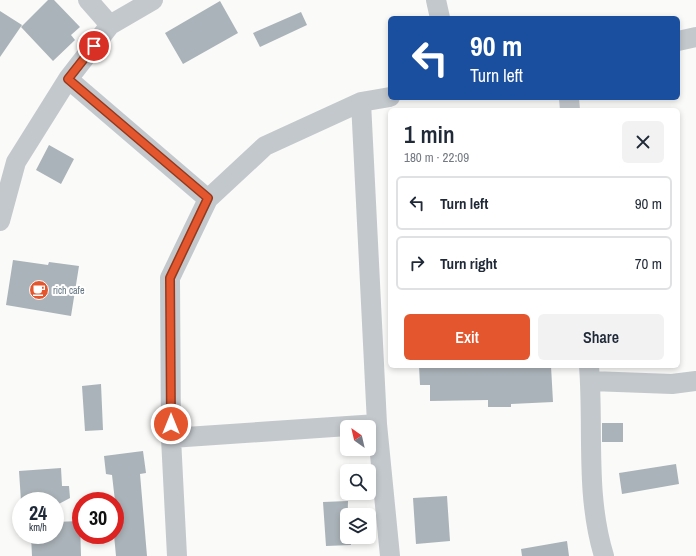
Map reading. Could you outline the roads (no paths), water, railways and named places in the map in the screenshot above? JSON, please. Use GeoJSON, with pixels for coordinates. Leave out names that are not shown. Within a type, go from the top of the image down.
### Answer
{"type":"FeatureCollection","features":[{"type":"Feature","properties":{"kind":"street"},"geometry":{"type":"LineString","coordinates":[[88,0],[110,24]]}},
{"type":"Feature","properties":{"kind":"street"},"geometry":{"type":"LineString","coordinates":[[0,221],[16,162],[68,79],[110,24],[153,0]]}},
{"type":"Feature","properties":{"kind":"street"},"geometry":{"type":"LineString","coordinates":[[436,0],[440,16]]}},
{"type":"Feature","properties":{"kind":"street"},"geometry":{"type":"LineString","coordinates":[[680,41],[696,37]]}},
{"type":"Feature","properties":{"kind":"street"},"geometry":{"type":"LineString","coordinates":[[68,79],[208,198]]}},
{"type":"Feature","properties":{"kind":"street"},"geometry":{"type":"LineString","coordinates":[[177,556],[171,438],[170,278],[208,198],[265,146],[361,102],[388,97]]}},
{"type":"Feature","properties":{"kind":"street"},"geometry":{"type":"LineString","coordinates":[[361,102],[377,424],[390,556]]}},
{"type":"Feature","properties":{"kind":"street"},"geometry":{"type":"LineString","coordinates":[[604,556],[600,541],[590,473],[590,374],[672,384],[696,381]]}},
{"type":"Feature","properties":{"kind":"street"},"geometry":{"type":"LineString","coordinates":[[171,438],[377,424]]}},
{"type":"Feature","properties":{"kind":"place","name":"rich cafe"},"geometry":{"type":"Point","coordinates":[39,290]}}]}
